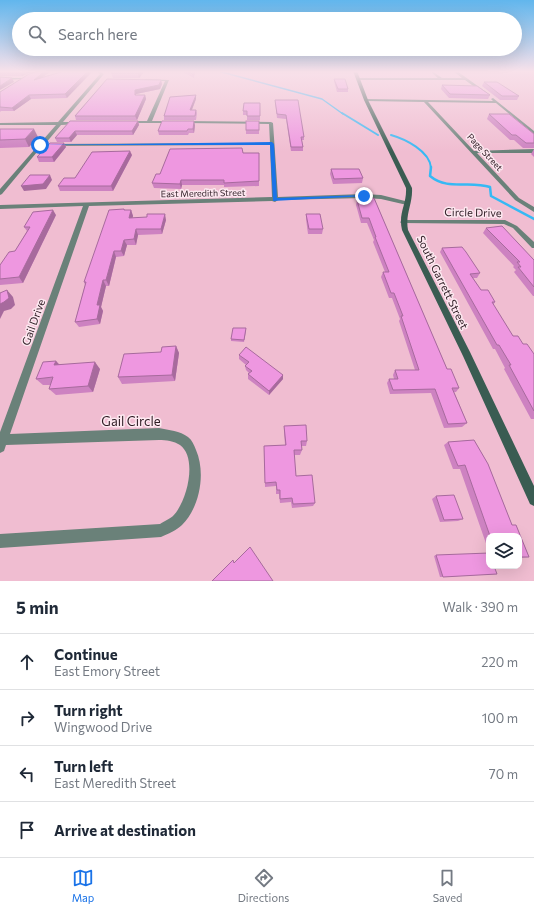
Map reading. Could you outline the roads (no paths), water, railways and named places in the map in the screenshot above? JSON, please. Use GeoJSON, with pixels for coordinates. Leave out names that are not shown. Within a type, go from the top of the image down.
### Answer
{"type":"FeatureCollection","features":[{"type":"Feature","properties":{"kind":"street"},"geometry":{"type":"LineString","coordinates":[[0,193],[82,98]]}},
{"type":"Feature","properties":{"kind":"street"},"geometry":{"type":"LineString","coordinates":[[149,122],[159,98]]}},
{"type":"Feature","properties":{"kind":"street"},"geometry":{"type":"LineString","coordinates":[[492,98],[534,133]]}},
{"type":"Feature","properties":{"kind":"street"},"geometry":{"type":"LineString","coordinates":[[403,222],[403,213],[410,192],[409,188],[366,100],[497,102]]}},
{"type":"Feature","properties":{"kind":"street","name":"Page Street"},"geometry":{"type":"LineString","coordinates":[[426,102],[517,199],[534,210]]}},
{"type":"Feature","properties":{"kind":"street"},"geometry":{"type":"LineString","coordinates":[[0,124],[60,124],[87,122]]}},
{"type":"Feature","properties":{"kind":"street"},"geometry":{"type":"LineString","coordinates":[[120,122],[271,123],[275,200]]}},
{"type":"Feature","properties":{"kind":"street"},"geometry":{"type":"LineString","coordinates":[[40,145],[272,144]]}},
{"type":"Feature","properties":{"kind":"street"},"geometry":{"type":"LineString","coordinates":[[474,152],[534,151]]}},
{"type":"Feature","properties":{"kind":"street","name":"East Meredith Street"},"geometry":{"type":"LineString","coordinates":[[0,207],[373,196],[406,203]]}},
{"type":"Feature","properties":{"kind":"street","name":"Gail Drive"},"geometry":{"type":"LineString","coordinates":[[1,444],[88,204]]}},
{"type":"Feature","properties":{"kind":"street","name":"Circle Drive"},"geometry":{"type":"LineString","coordinates":[[403,222],[505,222],[515,227],[534,246]]}},
{"type":"Feature","properties":{"kind":"street","name":"South Garrett Street"},"geometry":{"type":"LineString","coordinates":[[403,222],[405,230],[467,355],[534,500]]}},
{"type":"Feature","properties":{"kind":"street","name":"Gail Circle"},"geometry":{"type":"LineString","coordinates":[[0,541],[161,530],[178,520],[190,502],[194,487],[195,469],[192,453],[186,443],[175,437],[159,434],[1,444]]}},
{"type":"Feature","properties":{"kind":"waterway"},"geometry":{"type":"LineString","coordinates":[[319,98],[343,114]]}},
{"type":"Feature","properties":{"kind":"waterway"},"geometry":{"type":"LineString","coordinates":[[342,113],[378,135]]}},
{"type":"Feature","properties":{"kind":"waterway"},"geometry":{"type":"LineString","coordinates":[[391,135],[403,139],[422,151],[430,162],[431,168]]}},
{"type":"Feature","properties":{"kind":"waterway"},"geometry":{"type":"LineString","coordinates":[[431,168],[430,176],[444,183],[474,184],[490,187],[491,196],[534,219]]}}]}
